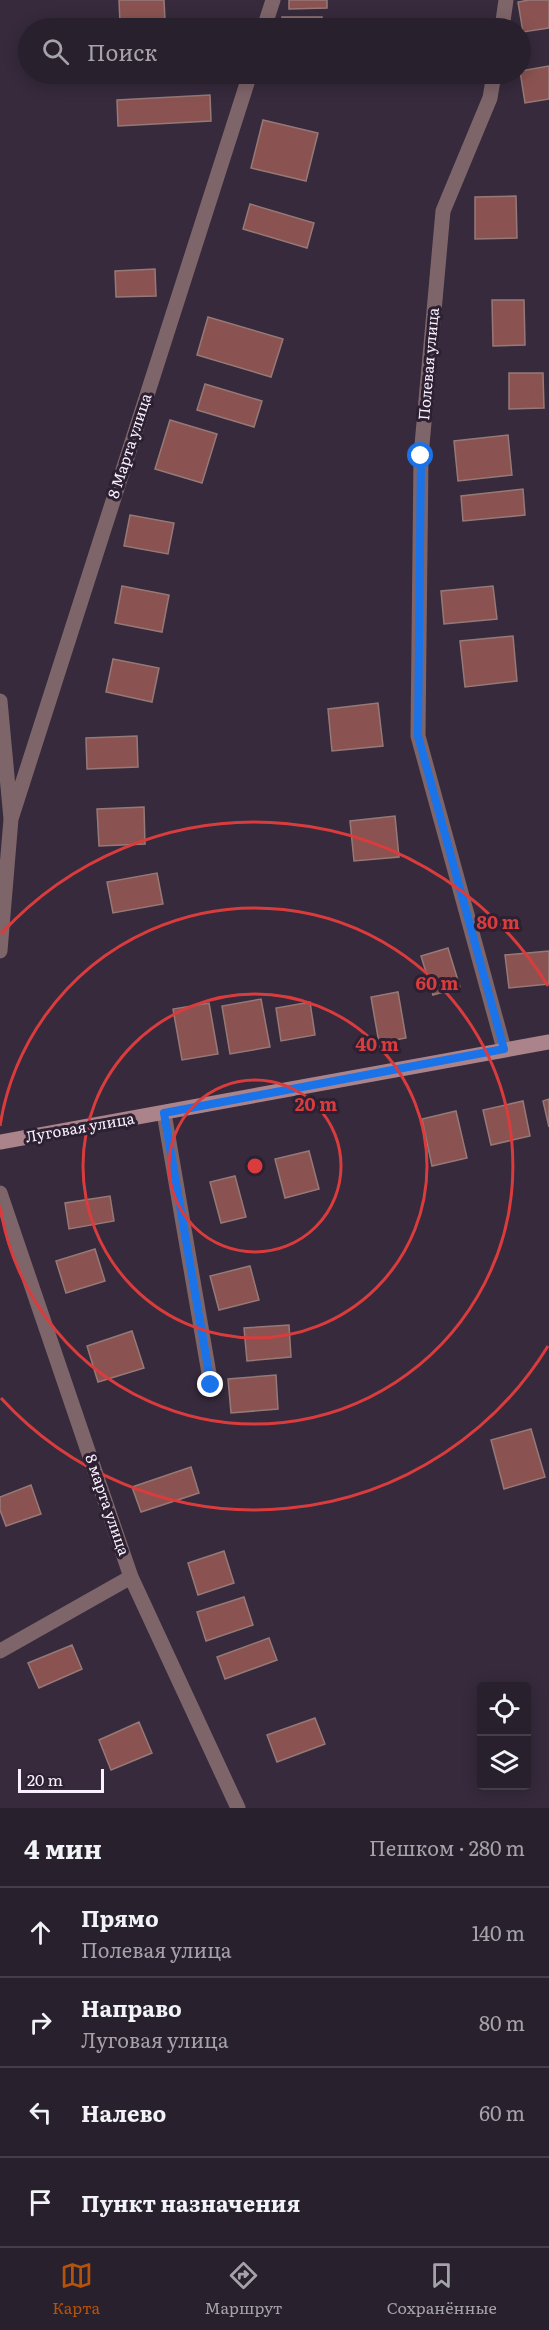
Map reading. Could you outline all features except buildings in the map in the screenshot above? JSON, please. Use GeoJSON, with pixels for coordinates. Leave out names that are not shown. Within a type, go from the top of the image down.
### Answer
{"type":"FeatureCollection","features":[{"type":"Feature","properties":{"kind":"street"},"geometry":{"type":"LineString","coordinates":[[267,18],[273,0]]}},
{"type":"Feature","properties":{"kind":"street"},"geometry":{"type":"LineString","coordinates":[[503,18],[506,0]]}},
{"type":"Feature","properties":{"kind":"street","name":"8 Марта улица"},"geometry":{"type":"LineString","coordinates":[[11,819],[247,84]]}},
{"type":"Feature","properties":{"kind":"street","name":"Полевая улица"},"geometry":{"type":"LineString","coordinates":[[492,84],[490,98],[443,211],[421,456],[418,736],[504,1049]]}},
{"type":"Feature","properties":{"kind":"street"},"geometry":{"type":"LineString","coordinates":[[0,701],[11,819],[0,951]]}},
{"type":"Feature","properties":{"kind":"street","name":"Луговая улица"},"geometry":{"type":"LineString","coordinates":[[0,1142],[549,1042]]}},
{"type":"Feature","properties":{"kind":"street"},"geometry":{"type":"LineString","coordinates":[[164,1113],[211,1385]]}},
{"type":"Feature","properties":{"kind":"street","name":"8 марта улица"},"geometry":{"type":"LineString","coordinates":[[0,1193],[131,1577],[238,1808]]}},
{"type":"Feature","properties":{"kind":"street"},"geometry":{"type":"LineString","coordinates":[[0,1651],[131,1577]]}},
{"type":"Feature","properties":{"kind":"route"},"geometry":{"type":"LineString","coordinates":[[211,1385],[164,1113],[504,1049],[418,736],[421,456]]}}]}
